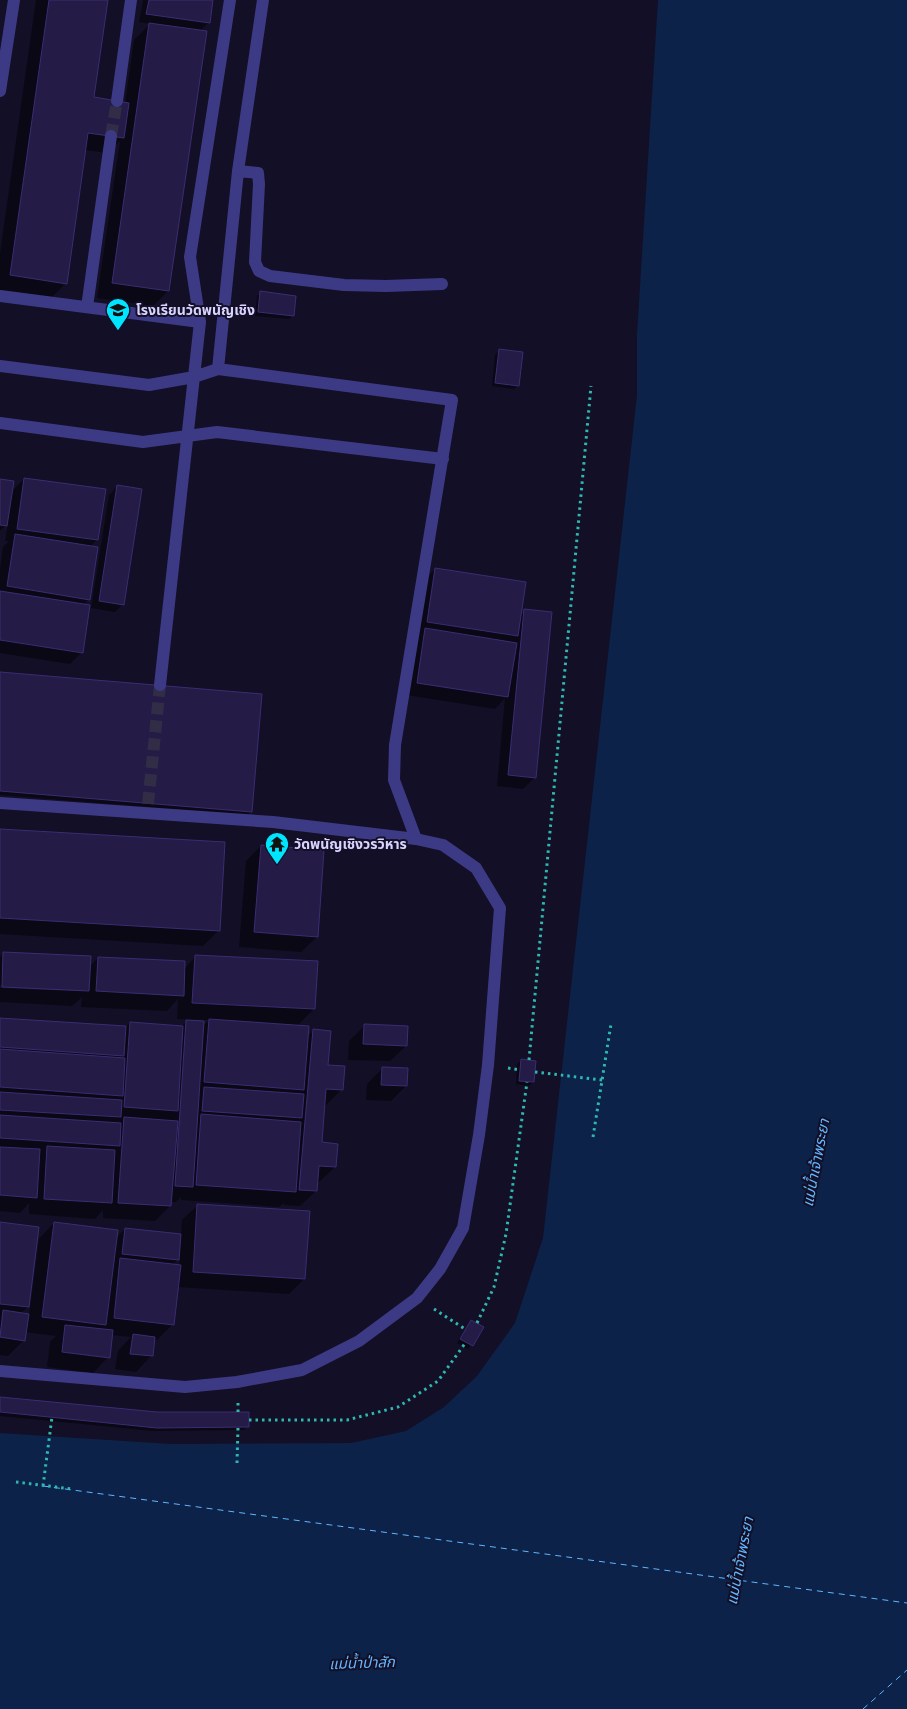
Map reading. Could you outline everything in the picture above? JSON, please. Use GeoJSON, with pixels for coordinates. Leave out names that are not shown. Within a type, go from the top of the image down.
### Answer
{"type":"FeatureCollection","features":[{"type":"Feature","properties":{"kind":"lane"},"geometry":{"type":"LineString","coordinates":[[0,91],[14,0]]}},
{"type":"Feature","properties":{"kind":"lane"},"geometry":{"type":"LineString","coordinates":[[117,101],[131,0]]}},
{"type":"Feature","properties":{"kind":"lane"},"geometry":{"type":"LineString","coordinates":[[160,685],[200,322],[190,257],[230,0]]}},
{"type":"Feature","properties":{"kind":"lane"},"geometry":{"type":"LineString","coordinates":[[218,369],[238,171],[263,0]]}},
{"type":"Feature","properties":{"kind":"lane"},"geometry":{"type":"LineString","coordinates":[[87,307],[111,136]]}},
{"type":"Feature","properties":{"kind":"lane"},"geometry":{"type":"LineString","coordinates":[[238,171],[258,173],[255,262],[259,271],[270,276],[344,285],[442,284]]}},
{"type":"Feature","properties":{"kind":"lane"},"geometry":{"type":"LineString","coordinates":[[0,296],[200,322]]}},
{"type":"Feature","properties":{"kind":"lane"},"geometry":{"type":"LineString","coordinates":[[0,366],[149,385],[218,369],[452,400],[395,745],[394,780],[416,839]]}},
{"type":"Feature","properties":{"kind":"lane"},"geometry":{"type":"LineString","coordinates":[[0,423],[143,442],[217,432],[443,459]]}},
{"type":"Feature","properties":{"kind":"lane"},"geometry":{"type":"LineString","coordinates":[[0,803],[148,808],[416,839],[443,845],[476,868],[500,908],[488,1066],[480,1135],[463,1228],[440,1269],[417,1298],[359,1341],[302,1370],[237,1382],[185,1387],[0,1371]]}},
{"type":"Feature","properties":{"kind":"path"},"geometry":{"type":"LineString","coordinates":[[529,1060],[591,386]]}},
{"type":"Feature","properties":{"kind":"path"},"geometry":{"type":"LineString","coordinates":[[593,1137],[611,1024]]}},
{"type":"Feature","properties":{"kind":"path"},"geometry":{"type":"LineString","coordinates":[[535,1072],[602,1080]]}},
{"type":"Feature","properties":{"kind":"path"},"geometry":{"type":"LineString","coordinates":[[477,1323],[494,1287],[506,1234],[527,1082]]}},
{"type":"Feature","properties":{"kind":"path"},"geometry":{"type":"LineString","coordinates":[[417,1298],[465,1329]]}},
{"type":"Feature","properties":{"kind":"path"},"geometry":{"type":"LineString","coordinates":[[249,1420],[347,1420],[398,1407],[438,1381],[466,1342]]}},
{"type":"Feature","properties":{"kind":"path"},"geometry":{"type":"LineString","coordinates":[[43,1486],[52,1417]]}},
{"type":"Feature","properties":{"kind":"path"},"geometry":{"type":"LineString","coordinates":[[237,1463],[238,1427]]}},
{"type":"Feature","properties":{"kind":"path"},"geometry":{"type":"LineString","coordinates":[[16,1482],[72,1489]]}},
{"type":"Feature","properties":{"kind":"water"},"geometry":{"type":"Polygon","coordinates":[[[658,0],[907,0],[907,1709],[0,1709],[0,1433],[171,1444],[351,1443],[406,1431],[444,1407],[477,1376],[515,1323],[543,1238],[637,395],[637,334],[658,0]]]}},
{"type":"Feature","properties":{"kind":"building"},"geometry":{"type":"Polygon","coordinates":[[[49,0],[108,0],[94,97],[129,103],[124,138],[88,133],[67,284],[10,275],[49,0]]]}},
{"type":"Feature","properties":{"kind":"building"},"geometry":{"type":"Polygon","coordinates":[[[149,0],[213,0],[210,23],[146,14],[149,0]]]}},
{"type":"Feature","properties":{"kind":"building"},"geometry":{"type":"Polygon","coordinates":[[[149,23],[207,31],[169,291],[112,283],[149,23]]]}},
{"type":"Feature","properties":{"kind":"building"},"geometry":{"type":"Polygon","coordinates":[[[260,291],[296,296],[294,316],[258,312],[260,291]]]}},
{"type":"Feature","properties":{"kind":"building"},"geometry":{"type":"Polygon","coordinates":[[[499,349],[523,352],[519,386],[495,383],[499,349]]]}},
{"type":"Feature","properties":{"kind":"building"},"geometry":{"type":"Polygon","coordinates":[[[24,478],[106,489],[98,540],[17,529],[24,478]]]}},
{"type":"Feature","properties":{"kind":"building"},"geometry":{"type":"Polygon","coordinates":[[[0,479],[14,481],[7,526],[0,525],[0,479]]]}},
{"type":"Feature","properties":{"kind":"building"},"geometry":{"type":"Polygon","coordinates":[[[117,485],[142,489],[124,605],[99,601],[117,485]]]}},
{"type":"Feature","properties":{"kind":"building"},"geometry":{"type":"Polygon","coordinates":[[[15,534],[98,547],[90,600],[7,586],[15,534]]]}},
{"type":"Feature","properties":{"kind":"building"},"geometry":{"type":"Polygon","coordinates":[[[435,568],[526,582],[518,636],[427,622],[435,568]]]}},
{"type":"Feature","properties":{"kind":"building"},"geometry":{"type":"Polygon","coordinates":[[[0,591],[90,605],[83,653],[0,640],[0,591]]]}},
{"type":"Feature","properties":{"kind":"building"},"geometry":{"type":"Polygon","coordinates":[[[524,609],[552,612],[536,778],[508,775],[524,609]]]}},
{"type":"Feature","properties":{"kind":"building"},"geometry":{"type":"Polygon","coordinates":[[[425,628],[517,643],[508,697],[417,683],[425,628]]]}},
{"type":"Feature","properties":{"kind":"building"},"geometry":{"type":"Polygon","coordinates":[[[0,672],[262,694],[252,812],[0,791],[0,672]]]}},
{"type":"Feature","properties":{"kind":"building"},"geometry":{"type":"Polygon","coordinates":[[[0,829],[225,842],[220,931],[0,918],[0,829]]]}},
{"type":"Feature","properties":{"kind":"building"},"geometry":{"type":"Polygon","coordinates":[[[261,845],[324,850],[318,937],[254,932],[261,845]]]}},
{"type":"Feature","properties":{"kind":"building"},"geometry":{"type":"Polygon","coordinates":[[[3,952],[91,956],[89,991],[2,987],[3,952]]]}},
{"type":"Feature","properties":{"kind":"building"},"geometry":{"type":"Polygon","coordinates":[[[195,955],[318,961],[315,1009],[192,1003],[195,955]]]}},
{"type":"Feature","properties":{"kind":"building"},"geometry":{"type":"Polygon","coordinates":[[[98,957],[185,961],[184,996],[96,991],[98,957]]]}},
{"type":"Feature","properties":{"kind":"building"},"geometry":{"type":"Polygon","coordinates":[[[0,1018],[126,1026],[124,1056],[0,1047],[0,1018]]]}},
{"type":"Feature","properties":{"kind":"building"},"geometry":{"type":"Polygon","coordinates":[[[209,1019],[309,1026],[304,1090],[204,1082],[209,1019]]]}},
{"type":"Feature","properties":{"kind":"building"},"geometry":{"type":"Polygon","coordinates":[[[186,1020],[204,1021],[193,1187],[175,1186],[186,1020]]]}},
{"type":"Feature","properties":{"kind":"building"},"geometry":{"type":"Polygon","coordinates":[[[130,1022],[183,1026],[178,1111],[124,1107],[130,1022]]]}},
{"type":"Feature","properties":{"kind":"building"},"geometry":{"type":"Polygon","coordinates":[[[364,1024],[408,1026],[407,1046],[363,1044],[364,1024]]]}},
{"type":"Feature","properties":{"kind":"building"},"geometry":{"type":"Polygon","coordinates":[[[313,1029],[331,1031],[328,1065],[345,1066],[343,1090],[326,1089],[322,1142],[338,1144],[336,1167],[319,1166],[317,1191],[299,1190],[313,1029]]]}},
{"type":"Feature","properties":{"kind":"building"},"geometry":{"type":"Polygon","coordinates":[[[0,1049],[125,1058],[123,1096],[0,1087],[0,1049]]]}},
{"type":"Feature","properties":{"kind":"building"},"geometry":{"type":"Polygon","coordinates":[[[521,1059],[536,1061],[534,1082],[519,1081],[521,1059]]]}},
{"type":"Feature","properties":{"kind":"building"},"geometry":{"type":"Polygon","coordinates":[[[382,1067],[408,1068],[407,1086],[381,1085],[382,1067]]]}},
{"type":"Feature","properties":{"kind":"building"},"geometry":{"type":"Polygon","coordinates":[[[204,1087],[304,1094],[302,1118],[202,1111],[204,1087]]]}},
{"type":"Feature","properties":{"kind":"building"},"geometry":{"type":"Polygon","coordinates":[[[0,1092],[122,1100],[121,1117],[0,1110],[0,1092]]]}},
{"type":"Feature","properties":{"kind":"building"},"geometry":{"type":"Polygon","coordinates":[[[201,1114],[301,1122],[296,1192],[196,1185],[201,1114]]]}},
{"type":"Feature","properties":{"kind":"building"},"geometry":{"type":"Polygon","coordinates":[[[0,1115],[121,1123],[120,1146],[0,1138],[0,1115]]]}},
{"type":"Feature","properties":{"kind":"building"},"geometry":{"type":"Polygon","coordinates":[[[124,1117],[178,1121],[171,1206],[118,1203],[124,1117]]]}},
{"type":"Feature","properties":{"kind":"building"},"geometry":{"type":"Polygon","coordinates":[[[47,1146],[115,1150],[112,1203],[44,1199],[47,1146]]]}},
{"type":"Feature","properties":{"kind":"building"},"geometry":{"type":"Polygon","coordinates":[[[0,1147],[40,1149],[37,1198],[0,1195],[0,1147]]]}},
{"type":"Feature","properties":{"kind":"building"},"geometry":{"type":"Polygon","coordinates":[[[197,1204],[310,1211],[305,1279],[193,1272],[197,1204]]]}},
{"type":"Feature","properties":{"kind":"building"},"geometry":{"type":"Polygon","coordinates":[[[0,1222],[39,1227],[29,1307],[0,1304],[0,1222]]]}},
{"type":"Feature","properties":{"kind":"building"},"geometry":{"type":"Polygon","coordinates":[[[54,1222],[118,1230],[106,1325],[42,1317],[54,1222]]]}},
{"type":"Feature","properties":{"kind":"building"},"geometry":{"type":"Polygon","coordinates":[[[125,1228],[181,1234],[179,1260],[122,1254],[125,1228]]]}},
{"type":"Feature","properties":{"kind":"building"},"geometry":{"type":"Polygon","coordinates":[[[120,1258],[181,1265],[174,1325],[114,1318],[120,1258]]]}},
{"type":"Feature","properties":{"kind":"building"},"geometry":{"type":"Polygon","coordinates":[[[3,1310],[29,1314],[25,1341],[0,1337],[3,1310]]]}},
{"type":"Feature","properties":{"kind":"building"},"geometry":{"type":"Polygon","coordinates":[[[471,1320],[484,1327],[473,1346],[460,1339],[471,1320]]]}},
{"type":"Feature","properties":{"kind":"building"},"geometry":{"type":"Polygon","coordinates":[[[65,1325],[113,1330],[110,1358],[62,1352],[65,1325]]]}},
{"type":"Feature","properties":{"kind":"building"},"geometry":{"type":"Polygon","coordinates":[[[133,1334],[155,1337],[153,1356],[130,1354],[133,1334]]]}},
{"type":"Feature","properties":{"kind":"building"},"geometry":{"type":"Polygon","coordinates":[[[0,1397],[157,1412],[249,1412],[249,1427],[157,1428],[0,1412],[0,1397]]]}},
{"type":"Feature","properties":{"kind":"ferry route"},"geometry":{"type":"LineString","coordinates":[[43,1486],[907,1603]]}},
{"type":"Feature","properties":{"kind":"ferry route"},"geometry":{"type":"LineString","coordinates":[[863,1709],[907,1670]]}},
{"type":"Feature","properties":{"kind":"tunnel"},"geometry":{"type":"LineString","coordinates":[[111,136],[117,101]]}},
{"type":"Feature","properties":{"kind":"tunnel"},"geometry":{"type":"LineString","coordinates":[[148,804],[160,685]]}},
{"type":"Feature","properties":{"kind":"place","name":"โรงเรียนวัดพนัญเชิง"},"geometry":{"type":"Point","coordinates":[118,331]}},
{"type":"Feature","properties":{"kind":"place","name":"วัดพนัญเชิงวรวิหาร"},"geometry":{"type":"Point","coordinates":[277,865]}},
{"type":"Feature","properties":{"kind":"water label","name":"แม่น้ำเจ้าพระยา"},"geometry":{"type":"Point","coordinates":[816,1163]}},
{"type":"Feature","properties":{"kind":"water label","name":"แม่น้ำเจ้าพระยา"},"geometry":{"type":"Point","coordinates":[740,1561]}},
{"type":"Feature","properties":{"kind":"water label","name":"แม่น้ำป่าสัก"},"geometry":{"type":"Point","coordinates":[362,1663]}}]}
